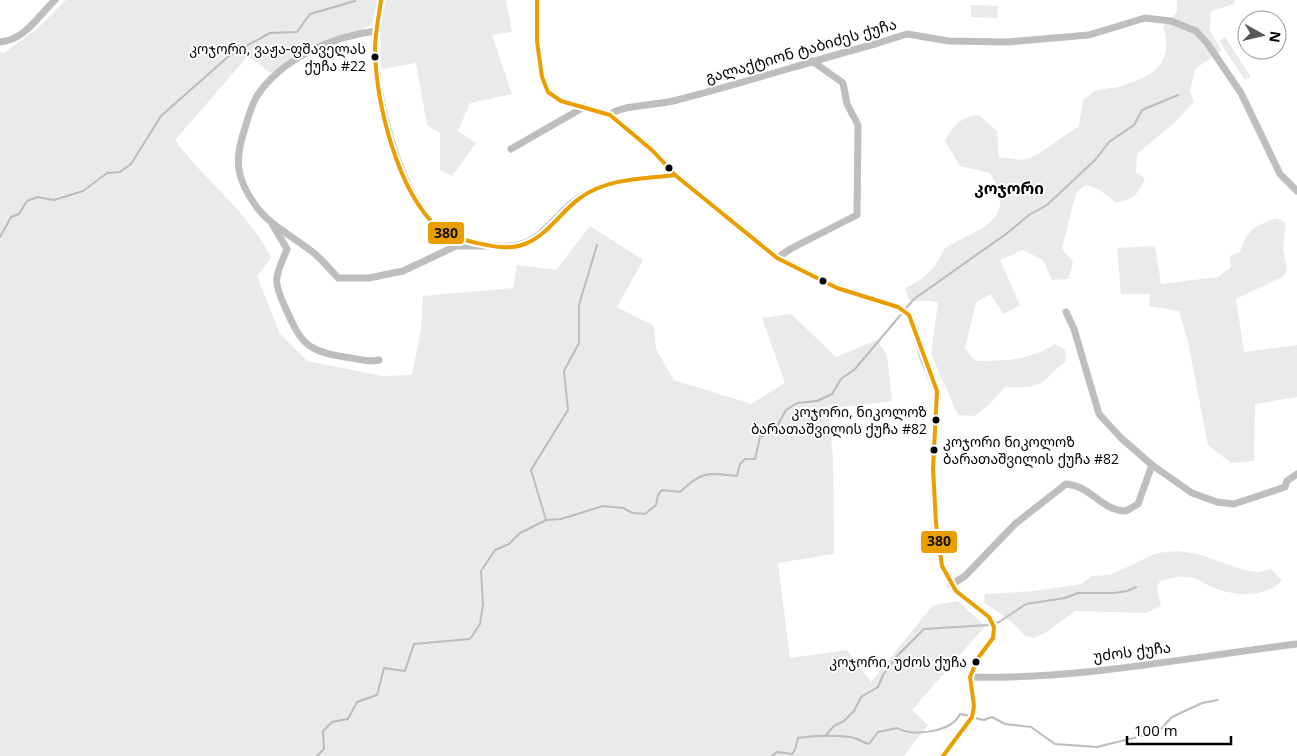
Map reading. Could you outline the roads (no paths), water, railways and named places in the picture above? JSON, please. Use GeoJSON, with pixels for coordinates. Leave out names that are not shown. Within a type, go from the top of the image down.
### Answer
{"type":"FeatureCollection","features":[{"type":"Feature","properties":{"kind":"street"},"geometry":{"type":"LineString","coordinates":[[0,42],[13,40],[34,24],[55,0]]}},
{"type":"Feature","properties":{"kind":"street"},"geometry":{"type":"LineString","coordinates":[[381,0],[376,31],[377,69],[381,96],[411,194],[419,207],[438,228],[452,237],[490,246]]}},
{"type":"Feature","properties":{"kind":"street"},"geometry":{"type":"LineString","coordinates":[[536,0],[537,41],[542,77],[548,92],[561,101],[610,115],[653,151],[675,175],[776,258],[837,288],[898,307],[908,315],[915,329],[923,358],[937,391],[933,469],[936,523],[942,566],[951,585],[989,617],[994,632],[993,638],[976,662],[970,677],[974,709],[966,728],[943,756]]}},
{"type":"Feature","properties":{"kind":"street","name":"გალაქტიონ ტაბიძეს ქუჩა"},"geometry":{"type":"LineString","coordinates":[[610,115],[620,109],[656,105],[704,93],[907,34],[949,41],[1008,42],[1089,35],[1140,19],[1171,21],[1196,31],[1207,43],[1241,93],[1280,174],[1297,191]]}},
{"type":"Feature","properties":{"kind":"street"},"geometry":{"type":"LineString","coordinates":[[376,31],[356,34],[292,62],[268,80],[255,98],[240,142],[238,174],[256,207],[315,254],[338,278],[369,278],[403,271],[456,246],[521,245],[543,232],[586,193],[609,183],[675,175]]}},
{"type":"Feature","properties":{"kind":"street"},"geometry":{"type":"LineString","coordinates":[[776,258],[857,215],[858,125],[847,104],[843,83],[812,61]]}},
{"type":"Feature","properties":{"kind":"street"},"geometry":{"type":"LineString","coordinates":[[511,148],[584,107]]}},
{"type":"Feature","properties":{"kind":"street"},"geometry":{"type":"LineString","coordinates":[[269,219],[287,249],[276,279],[282,300],[297,333],[316,350],[328,355],[367,362],[378,360]]}},
{"type":"Feature","properties":{"kind":"street"},"geometry":{"type":"LineString","coordinates":[[1066,312],[1074,329],[1099,414],[1121,438],[1152,465],[1192,493],[1207,500],[1234,504],[1285,487],[1288,481],[1297,474]]}},
{"type":"Feature","properties":{"kind":"street"},"geometry":{"type":"LineString","coordinates":[[951,585],[965,576],[1015,524],[1066,484],[1088,490],[1108,508],[1126,511],[1138,504],[1152,465]]}},
{"type":"Feature","properties":{"kind":"street","name":"უძოს ქუჩა"},"geometry":{"type":"LineString","coordinates":[[970,677],[1036,676],[1092,671],[1297,644]]}},
{"type":"Feature","properties":{"kind":"waterway"},"geometry":{"type":"LineString","coordinates":[[0,237],[11,217],[19,214],[27,201],[37,197],[54,200],[83,191],[107,173],[120,172],[131,164],[161,116],[230,55],[270,33],[297,32],[310,14],[355,1]]}},
{"type":"Feature","properties":{"kind":"waterway"},"geometry":{"type":"LineString","coordinates":[[317,756],[324,749],[323,731],[332,722],[348,719],[357,702],[377,695],[384,668],[405,671],[414,644],[470,639],[480,624],[483,604],[481,571],[495,550],[509,544],[520,533],[546,520],[561,519],[603,506],[623,508],[633,513],[645,514],[656,505],[658,495],[662,490],[680,492],[700,476],[712,474],[737,476],[740,464],[745,459],[755,459],[760,437],[775,430],[786,410],[797,403],[817,401],[832,394],[841,379],[855,369],[914,299],[1006,234],[1029,215],[1047,205],[1095,160],[1109,142],[1134,125],[1142,110],[1178,95]]}},
{"type":"Feature","properties":{"kind":"waterway"},"geometry":{"type":"LineString","coordinates":[[546,520],[531,470],[568,410],[564,371],[579,343],[579,305],[597,245]]}},
{"type":"Feature","properties":{"kind":"waterway"},"geometry":{"type":"LineString","coordinates":[[826,735],[834,726],[844,721],[854,711],[861,697],[878,687],[883,675],[897,656],[924,629],[989,625],[999,622],[1026,604],[1065,598],[1078,593],[1114,593],[1136,587]]}},
{"type":"Feature","properties":{"kind":"waterway"},"geometry":{"type":"LineString","coordinates":[[974,718],[984,720],[992,717],[1005,724],[1031,727],[1055,744],[1097,747],[1158,732],[1172,717],[1202,703],[1218,700]]}},
{"type":"Feature","properties":{"kind":"waterway"},"geometry":{"type":"LineString","coordinates":[[772,756],[777,752],[792,754],[798,738],[843,736],[869,744],[878,732],[897,728],[912,732],[932,731],[949,725],[960,714],[970,716]]}},
{"type":"Feature","properties":{"kind":"place","name":"კოჯორი, ვაჟა-ფშაველას ქუჩა #22"},"geometry":{"type":"Point","coordinates":[375,57]}},
{"type":"Feature","properties":{"kind":"place","name":"კოჯორი, ნიკოლოზ ბარათაშვილის ქუჩა #82"},"geometry":{"type":"Point","coordinates":[936,420]}},
{"type":"Feature","properties":{"kind":"place","name":"კოჯორი ნიკოლოზ ბარათაშვილის ქუჩა #82"},"geometry":{"type":"Point","coordinates":[934,450]}},
{"type":"Feature","properties":{"kind":"place","name":"კოჯორი, უძოს ქუჩა"},"geometry":{"type":"Point","coordinates":[976,662]}},
{"type":"Feature","properties":{"kind":"district","name":"კოჯორი"},"geometry":{"type":"Point","coordinates":[1009,188]}}]}
